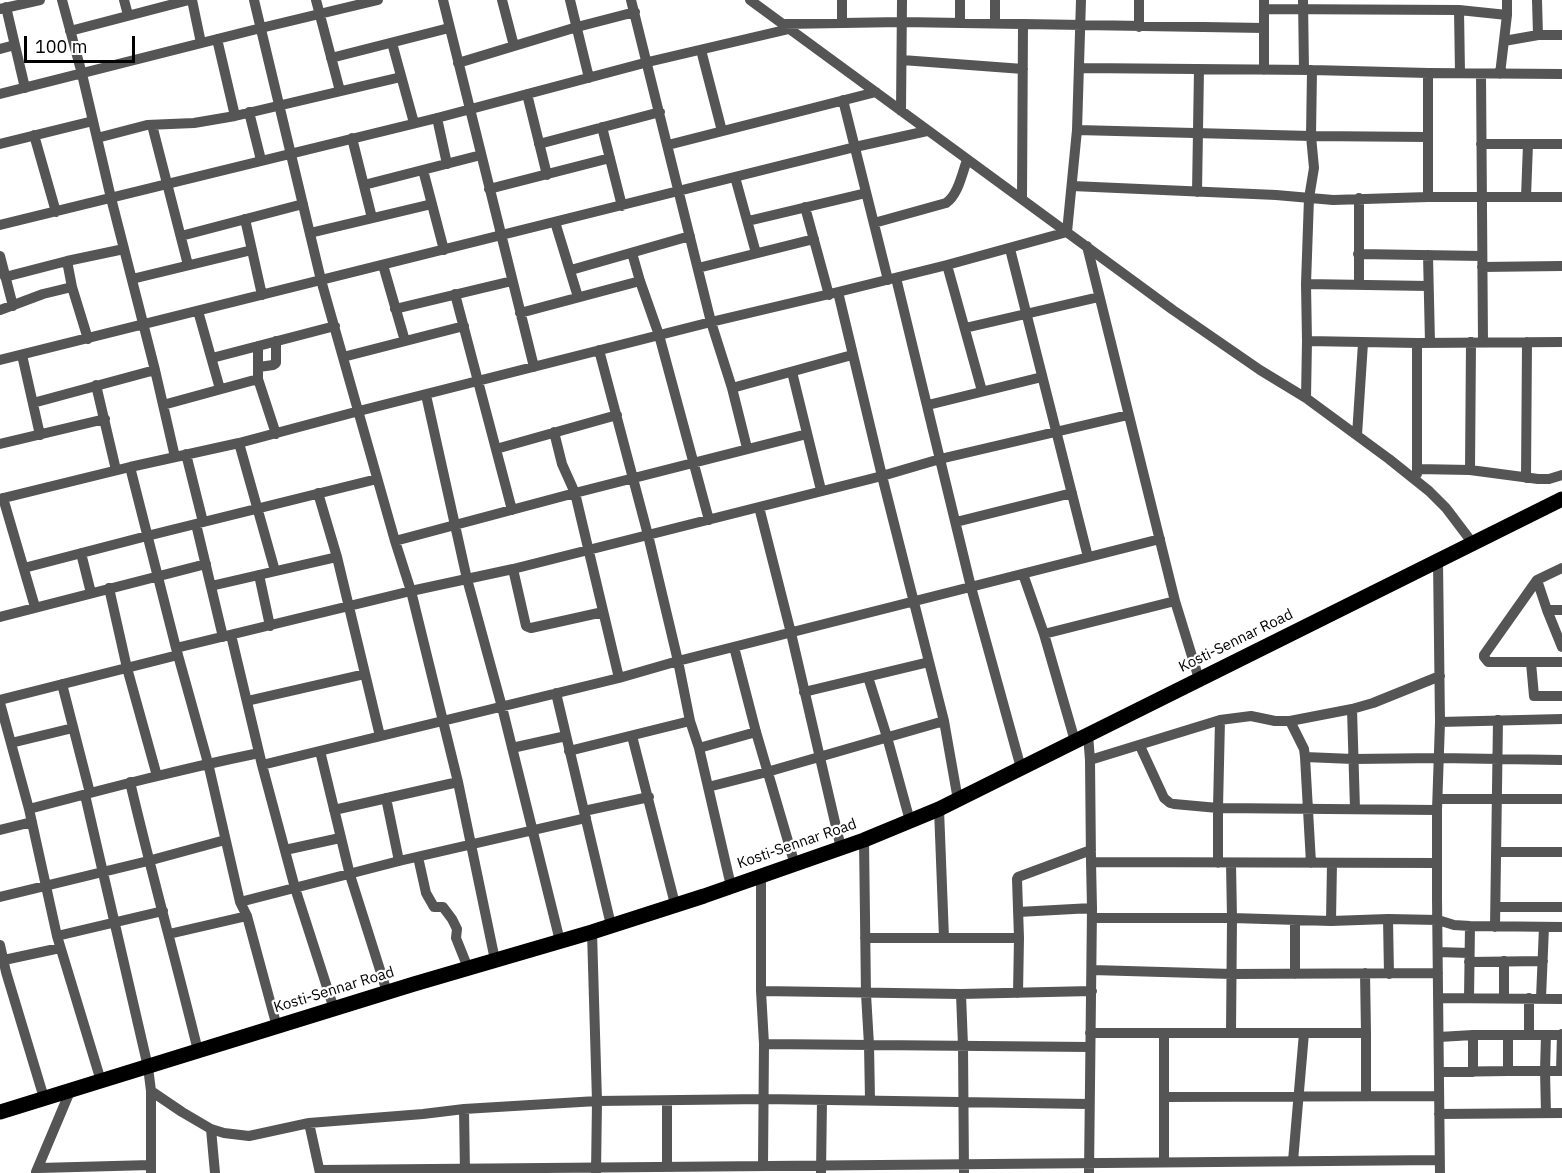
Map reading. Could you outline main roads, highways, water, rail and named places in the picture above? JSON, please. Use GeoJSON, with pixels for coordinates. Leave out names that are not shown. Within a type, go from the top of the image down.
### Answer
{"type":"FeatureCollection","features":[{"type":"Feature","properties":{"kind":"highway","name":"Kosti-Sennar Road"},"geometry":{"type":"LineString","coordinates":[[0,1112],[387,992],[592,932],[864,840],[958,800],[1562,499]]}}]}
